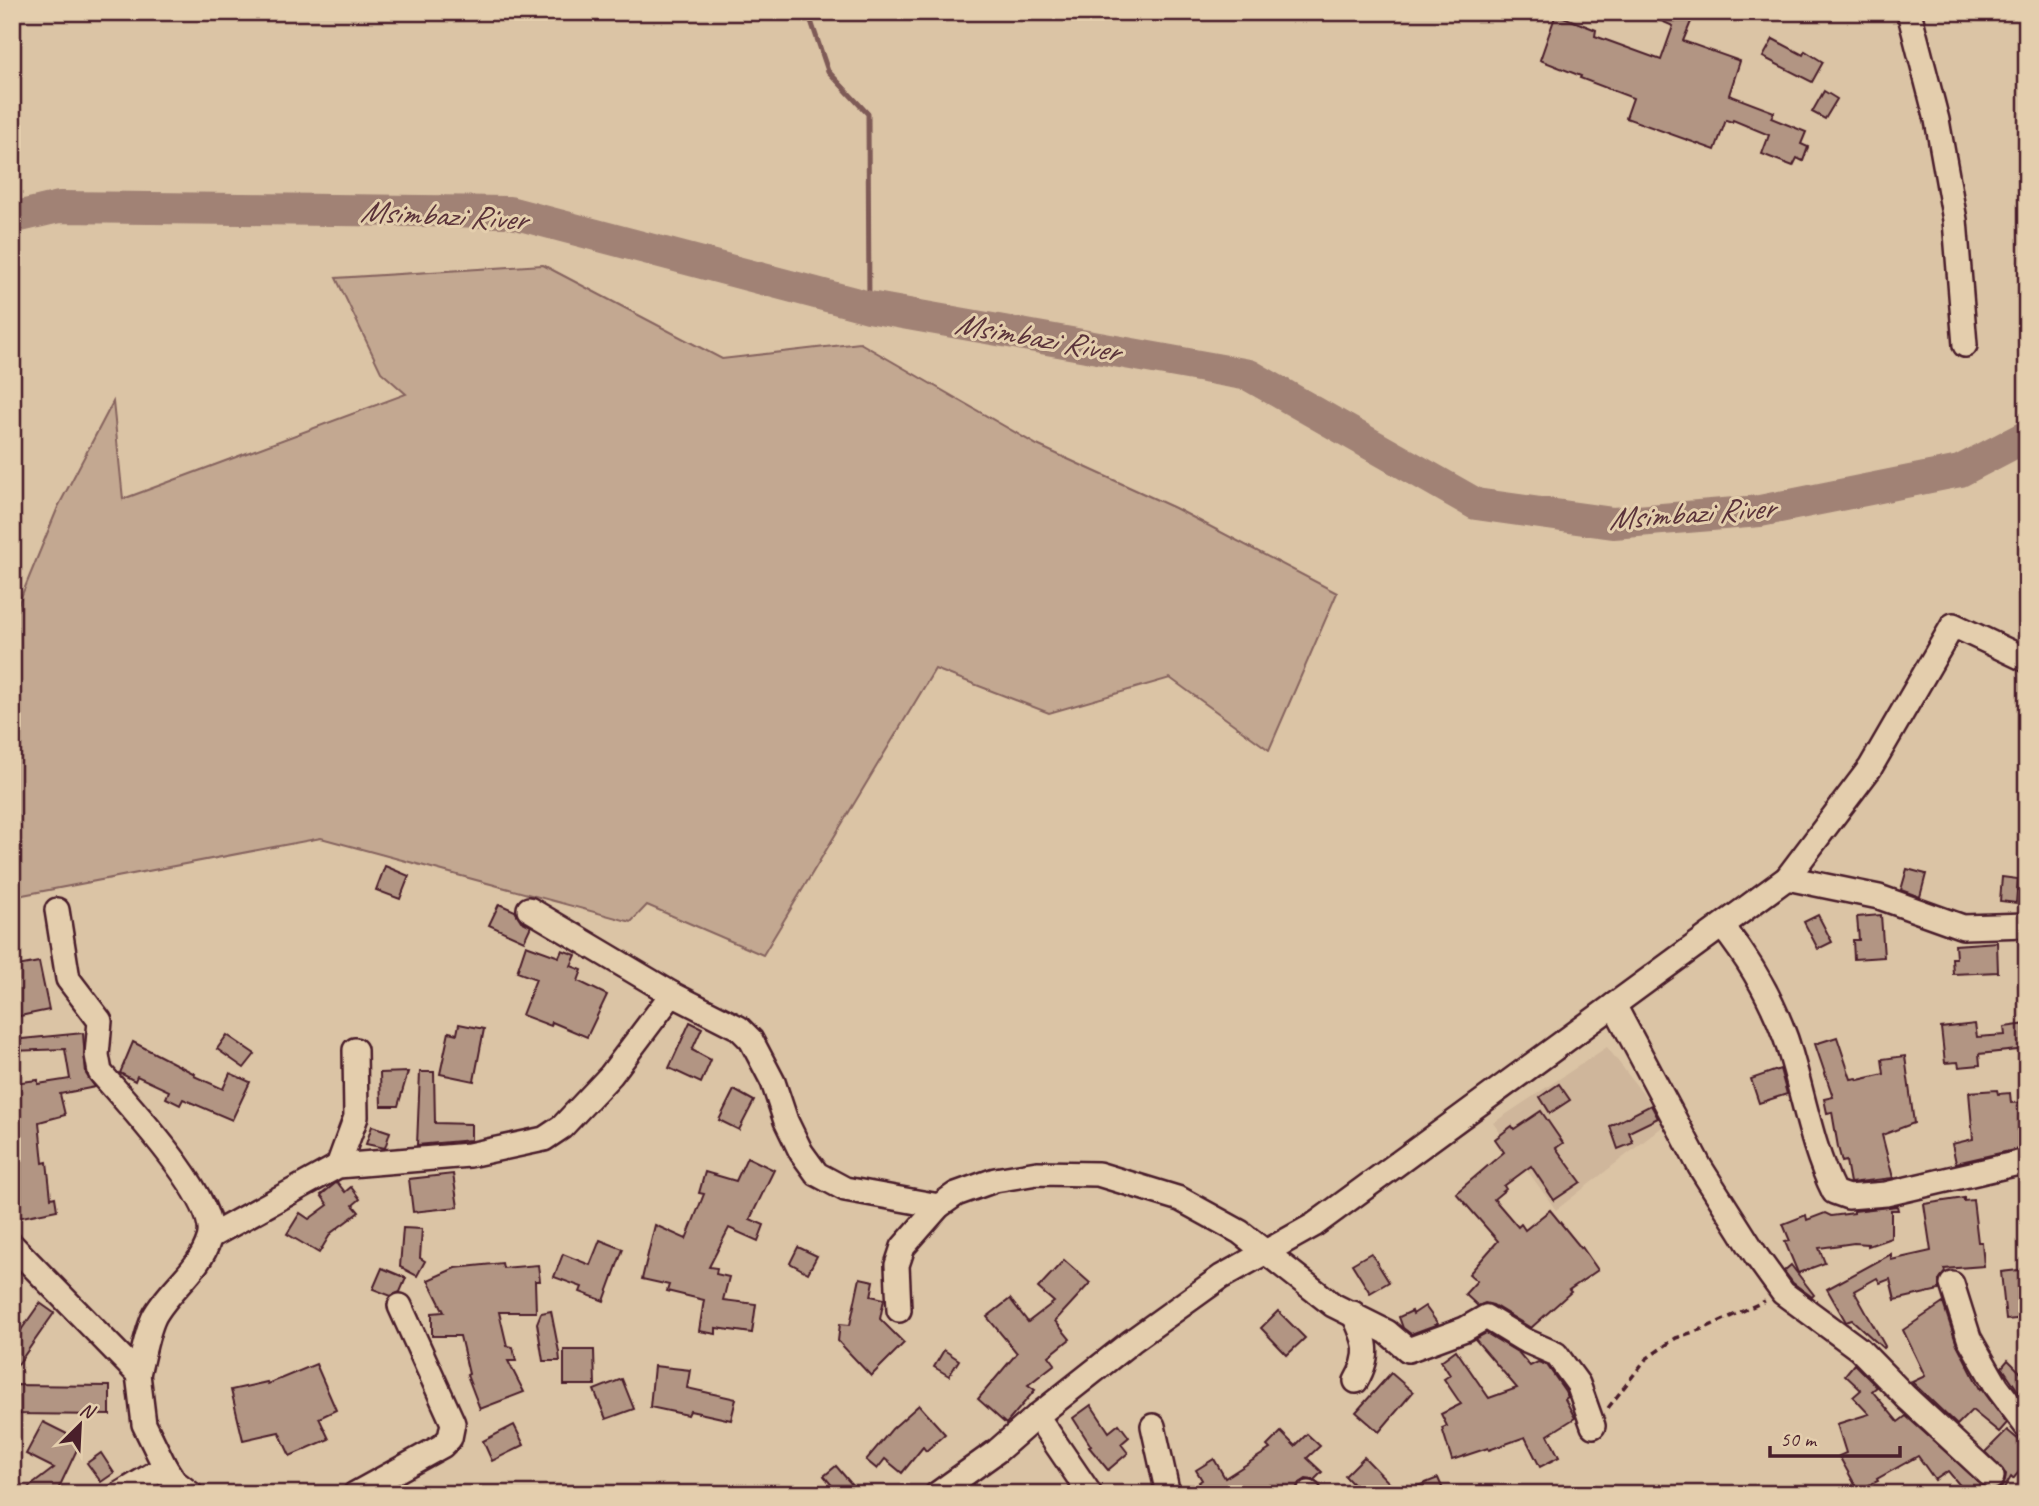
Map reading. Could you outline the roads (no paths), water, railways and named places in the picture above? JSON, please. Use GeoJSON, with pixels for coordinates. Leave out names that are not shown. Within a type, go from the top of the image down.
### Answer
{"type":"FeatureCollection","features":[{"type":"Feature","properties":{"kind":"street"},"geometry":{"type":"LineString","coordinates":[[1909,12],[1937,120],[1951,195],[1965,345]]}},
{"type":"Feature","properties":{"kind":"street"},"geometry":{"type":"LineString","coordinates":[[937,1494],[997,1451],[1132,1340],[1221,1277],[1314,1224],[1787,878],[1870,768],[1952,625],[2027,660]]}},
{"type":"Feature","properties":{"kind":"street"},"geometry":{"type":"LineString","coordinates":[[1787,878],[1879,897],[1963,927],[2027,925]]}},
{"type":"Feature","properties":{"kind":"street"},"geometry":{"type":"LineString","coordinates":[[529,909],[672,994],[739,1028],[751,1040],[773,1082],[786,1121],[801,1152],[817,1174],[845,1189],[939,1206]]}},
{"type":"Feature","properties":{"kind":"street"},"geometry":{"type":"LineString","coordinates":[[57,910],[68,979],[100,1021],[97,1055],[100,1072],[172,1154],[206,1212],[211,1236]]}},
{"type":"Feature","properties":{"kind":"street"},"geometry":{"type":"LineString","coordinates":[[1723,927],[1759,976],[1774,1009],[1786,1039],[1821,1168],[1834,1192],[1848,1197],[1886,1194],[2027,1161]]}},
{"type":"Feature","properties":{"kind":"street"},"geometry":{"type":"LineString","coordinates":[[191,1494],[174,1481],[145,1424],[138,1374],[155,1317],[200,1259],[211,1236],[338,1166],[469,1155],[544,1139],[562,1127],[611,1075],[672,994]]}},
{"type":"Feature","properties":{"kind":"street"},"geometry":{"type":"LineString","coordinates":[[1614,1005],[1700,1167],[1783,1293],[1859,1349],[1992,1477]]}},
{"type":"Feature","properties":{"kind":"street"},"geometry":{"type":"LineString","coordinates":[[338,1166],[356,1117],[355,1050]]}},
{"type":"Feature","properties":{"kind":"street"},"geometry":{"type":"LineString","coordinates":[[899,1310],[897,1265],[903,1247],[939,1206],[956,1194],[995,1180],[1037,1173],[1098,1174],[1180,1199],[1240,1232],[1333,1305],[1387,1332],[1408,1350],[1465,1329],[1486,1317],[1524,1340],[1556,1354],[1578,1384],[1593,1426]]}},
{"type":"Feature","properties":{"kind":"street"},"geometry":{"type":"LineString","coordinates":[[12,1245],[138,1374]]}},
{"type":"Feature","properties":{"kind":"street"},"geometry":{"type":"LineString","coordinates":[[1952,1284],[1969,1338],[1997,1387],[2027,1427]]}},
{"type":"Feature","properties":{"kind":"street"},"geometry":{"type":"LineString","coordinates":[[355,1494],[442,1446],[450,1438],[453,1423],[400,1306]]}},
{"type":"Feature","properties":{"kind":"street"},"geometry":{"type":"LineString","coordinates":[[1353,1313],[1363,1333],[1366,1351],[1365,1364],[1356,1381]]}},
{"type":"Feature","properties":{"kind":"street"},"geometry":{"type":"LineString","coordinates":[[1037,1416],[1090,1494]]}},
{"type":"Feature","properties":{"kind":"street"},"geometry":{"type":"LineString","coordinates":[[1153,1426],[1168,1494]]}},
{"type":"Feature","properties":{"kind":"street"},"geometry":{"type":"LineString","coordinates":[[120,1494],[165,1466]]}},
{"type":"Feature","properties":{"kind":"waterway"},"geometry":{"type":"LineString","coordinates":[[808,12],[828,71],[868,114],[869,307]]}},
{"type":"Feature","properties":{"kind":"waterway","name":"Msimbazi River"},"geometry":{"type":"LineString","coordinates":[[12,218],[59,207],[509,212],[869,307],[1249,375],[1476,504],[1613,523],[1760,511],[1960,471],[2027,436]]}}]}
